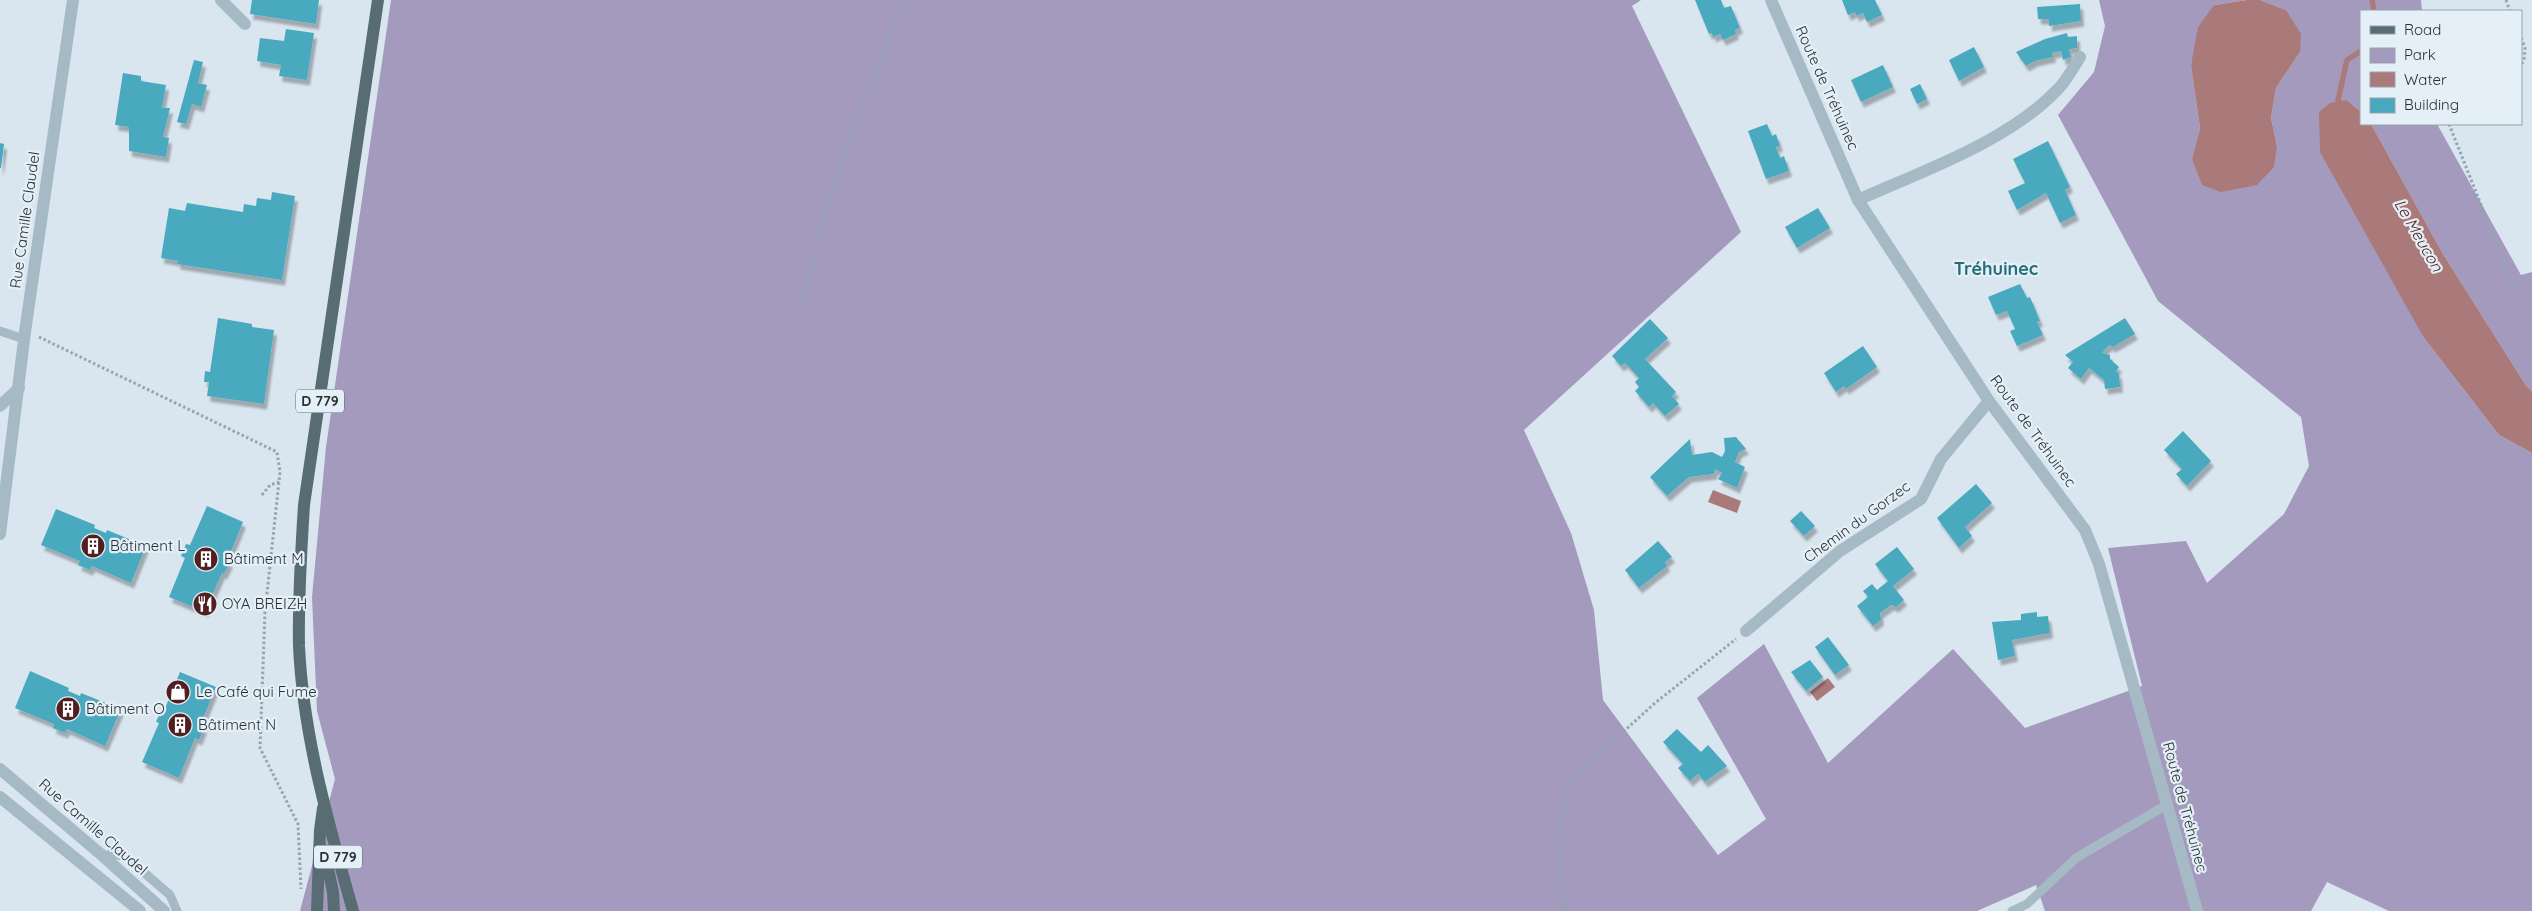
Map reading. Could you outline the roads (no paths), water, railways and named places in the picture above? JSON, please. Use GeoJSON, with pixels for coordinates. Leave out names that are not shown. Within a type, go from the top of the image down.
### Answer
{"type":"FeatureCollection","features":[{"type":"Feature","properties":{"kind":"main road","name":"D 779"},"geometry":{"type":"LineString","coordinates":[[352,911],[324,803],[309,730],[299,647],[304,505],[378,0]]}},
{"type":"Feature","properties":{"kind":"main road","name":"D 779"},"geometry":{"type":"LineString","coordinates":[[317,911],[320,830],[324,803]]}},
{"type":"Feature","properties":{"kind":"main road","name":"D 779"},"geometry":{"type":"LineString","coordinates":[[320,830],[333,892],[334,911]]}},
{"type":"Feature","properties":{"kind":"street","name":"Rue Camille Claudel"},"geometry":{"type":"LineString","coordinates":[[0,534],[24,335],[73,0]]}},
{"type":"Feature","properties":{"kind":"street"},"geometry":{"type":"LineString","coordinates":[[221,0],[245,24]]}},
{"type":"Feature","properties":{"kind":"street","name":"Route de Tréhuinec"},"geometry":{"type":"LineString","coordinates":[[1770,0],[1858,200],[1989,401],[2084,530],[2099,564],[2197,911]]}},
{"type":"Feature","properties":{"kind":"street"},"geometry":{"type":"LineString","coordinates":[[1858,200],[1951,158],[2022,121],[2058,90],[2080,56]]}},
{"type":"Feature","properties":{"kind":"street"},"geometry":{"type":"LineString","coordinates":[[0,406],[19,388]]}},
{"type":"Feature","properties":{"kind":"street","name":"Chemin du Gorzec"},"geometry":{"type":"LineString","coordinates":[[1746,631],[1840,551],[1921,499],[1941,459],[1989,401]]}},
{"type":"Feature","properties":{"kind":"street","name":"Rue Camille Claudel"},"geometry":{"type":"LineString","coordinates":[[0,769],[103,856],[164,911]]}},
{"type":"Feature","properties":{"kind":"street"},"geometry":{"type":"LineString","coordinates":[[0,797],[140,911]]}},
{"type":"Feature","properties":{"kind":"lane"},"geometry":{"type":"LineString","coordinates":[[0,331],[24,335]]}},
{"type":"Feature","properties":{"kind":"lane"},"geometry":{"type":"LineString","coordinates":[[2012,911],[2027,904],[2076,858],[2168,804]]}},
{"type":"Feature","properties":{"kind":"lane"},"geometry":{"type":"LineString","coordinates":[[103,856],[113,854],[126,857],[170,895],[177,911]]}},
{"type":"Feature","properties":{"kind":"water"},"geometry":{"type":"Polygon","coordinates":[[[2260,0],[2286,10],[2301,34],[2300,52],[2276,88],[2271,118],[2277,146],[2274,167],[2257,185],[2221,192],[2202,185],[2192,159],[2200,128],[2191,65],[2198,27],[2214,5],[2260,0]]]}},
{"type":"Feature","properties":{"kind":"water"},"geometry":{"type":"Polygon","coordinates":[[[2347,100],[2360,111],[2360,125],[2372,125],[2443,254],[2527,387],[2532,391],[2532,453],[2499,435],[2424,338],[2320,152],[2319,112],[2330,103],[2347,100]]]}},
{"type":"Feature","properties":{"kind":"water"},"geometry":{"type":"Polygon","coordinates":[[[1713,490],[1741,501],[1737,513],[1708,502],[1713,490]]]}},
{"type":"Feature","properties":{"kind":"water"},"geometry":{"type":"Polygon","coordinates":[[[1828,678],[1835,687],[1817,701],[1810,692],[1828,678]]]}},
{"type":"Feature","properties":{"kind":"waterway","name":"Le Meucon"},"geometry":{"type":"LineString","coordinates":[[2372,0],[2374,10]]}},
{"type":"Feature","properties":{"kind":"waterway","name":"Le Meucon"},"geometry":{"type":"LineString","coordinates":[[2341,107],[2338,100],[2347,60],[2360,52]]}},
{"type":"Feature","properties":{"kind":"place","name":"Bâtiment L"},"geometry":{"type":"Point","coordinates":[93,546]}},
{"type":"Feature","properties":{"kind":"place","name":"Bâtiment M"},"geometry":{"type":"Point","coordinates":[206,559]}},
{"type":"Feature","properties":{"kind":"place","name":"OYA BREIZH"},"geometry":{"type":"Point","coordinates":[205,604]}},
{"type":"Feature","properties":{"kind":"place","name":"Le Café qui Fume"},"geometry":{"type":"Point","coordinates":[178,692]}},
{"type":"Feature","properties":{"kind":"place","name":"Bâtiment O"},"geometry":{"type":"Point","coordinates":[68,709]}},
{"type":"Feature","properties":{"kind":"place","name":"Bâtiment N"},"geometry":{"type":"Point","coordinates":[180,725]}},
{"type":"Feature","properties":{"kind":"district","name":"Tréhuinec"},"geometry":{"type":"Point","coordinates":[1996,269]}}]}
